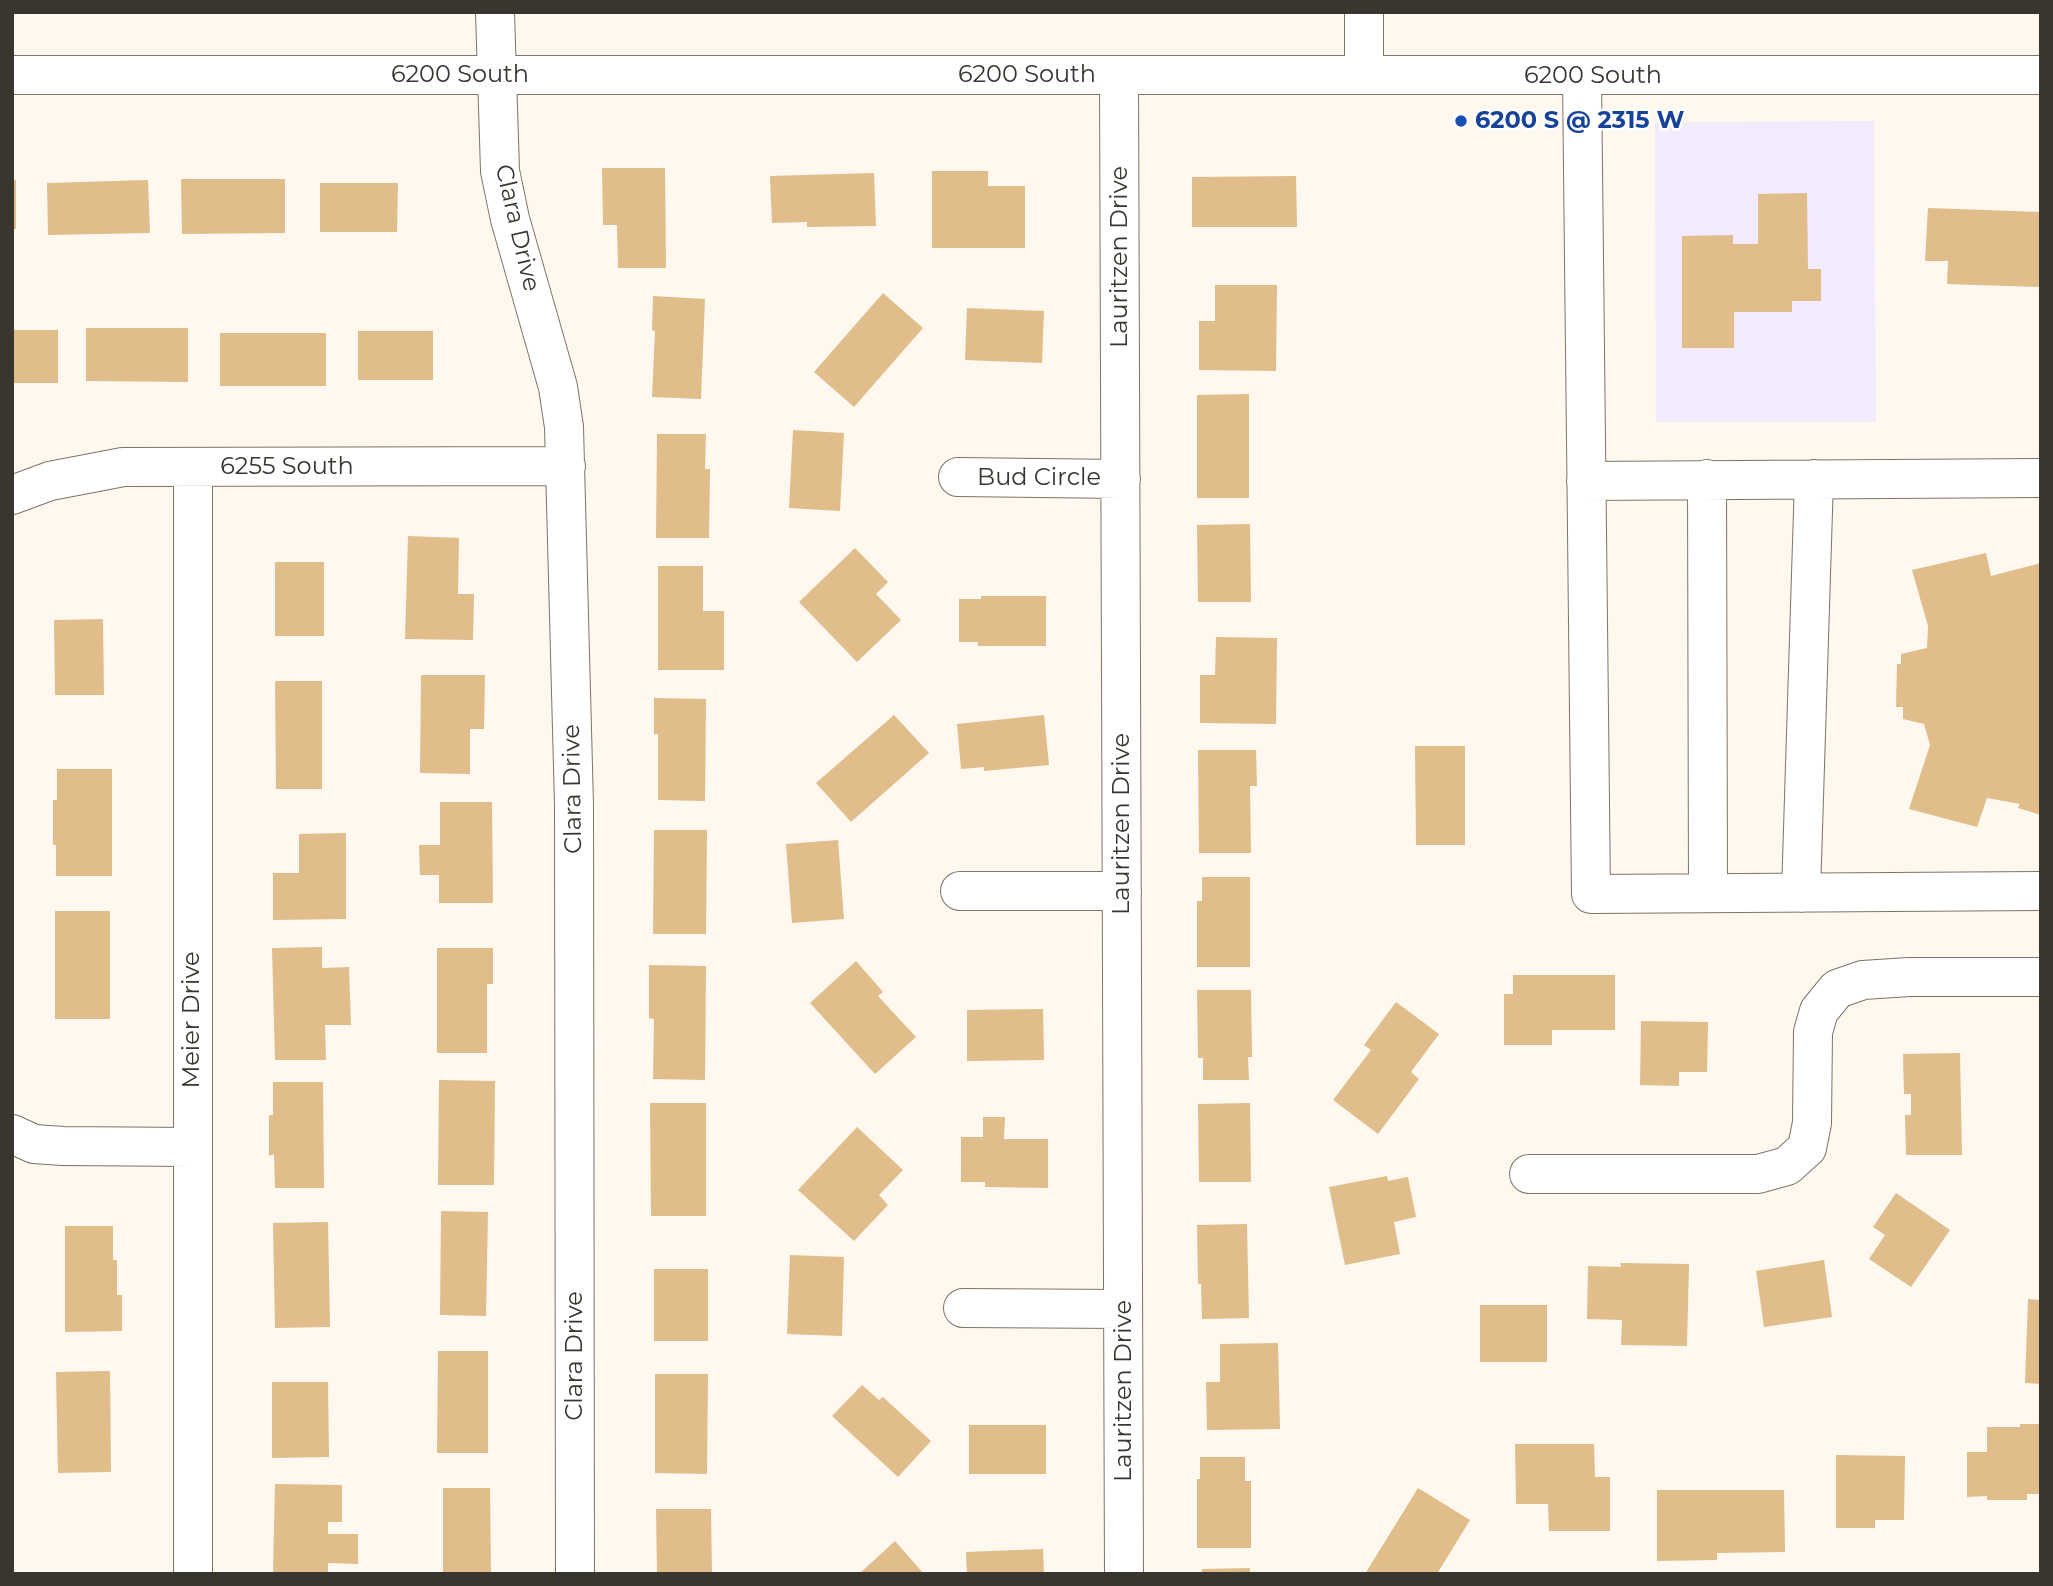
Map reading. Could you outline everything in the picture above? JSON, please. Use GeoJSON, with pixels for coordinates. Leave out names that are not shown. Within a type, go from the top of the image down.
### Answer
{"type":"FeatureCollection","features":[{"type":"Feature","properties":{"kind":"street","name":"Clara Drive"},"geometry":{"type":"LineString","coordinates":[[495,12],[500,171],[510,219],[558,387],[564,427],[575,805],[575,1574]]}},
{"type":"Feature","properties":{"kind":"street"},"geometry":{"type":"LineString","coordinates":[[1364,12],[1364,74]]}},
{"type":"Feature","properties":{"kind":"street","name":"6200 South"},"geometry":{"type":"LineString","coordinates":[[12,75],[2041,75]]}},
{"type":"Feature","properties":{"kind":"street","name":"Lauritzen Drive"},"geometry":{"type":"LineString","coordinates":[[1119,75],[1124,1574]]}},
{"type":"Feature","properties":{"kind":"street"},"geometry":{"type":"LineString","coordinates":[[1582,76],[1591,894],[2041,891]]}},
{"type":"Feature","properties":{"kind":"street","name":"6255 South"},"geometry":{"type":"LineString","coordinates":[[12,495],[50,481],[123,467],[566,467]]}},
{"type":"Feature","properties":{"kind":"street","name":"Meier Drive"},"geometry":{"type":"LineString","coordinates":[[193,467],[193,1574]]}},
{"type":"Feature","properties":{"kind":"street","name":"Bud Circle"},"geometry":{"type":"LineString","coordinates":[[958,477],[1121,479]]}},
{"type":"Feature","properties":{"kind":"street"},"geometry":{"type":"LineString","coordinates":[[1587,481],[2041,478]]}},
{"type":"Feature","properties":{"kind":"street"},"geometry":{"type":"LineString","coordinates":[[1707,479],[1708,893]]}},
{"type":"Feature","properties":{"kind":"street"},"geometry":{"type":"LineString","coordinates":[[1801,893],[1814,479]]}},
{"type":"Feature","properties":{"kind":"street"},"geometry":{"type":"LineString","coordinates":[[960,891],[1122,891]]}},
{"type":"Feature","properties":{"kind":"street"},"geometry":{"type":"LineString","coordinates":[[1530,1174],[1758,1174],[1787,1166],[1807,1148],[1812,1123],[1813,1032],[1819,1011],[1837,989],[1863,980],[1909,977],[2041,978]]}},
{"type":"Feature","properties":{"kind":"street"},"geometry":{"type":"LineString","coordinates":[[12,1134],[34,1144],[192,1147]]}},
{"type":"Feature","properties":{"kind":"street"},"geometry":{"type":"LineString","coordinates":[[963,1308],[1124,1309]]}},
{"type":"Feature","properties":{"kind":"shaded area"},"geometry":{"type":"Polygon","coordinates":[[[1874,121],[1876,422],[1656,422],[1655,122],[1874,121]]]}},
{"type":"Feature","properties":{"kind":"building"},"geometry":{"type":"Polygon","coordinates":[[[602,168],[665,168],[666,268],[618,268],[617,225],[603,225],[602,168]]]}},
{"type":"Feature","properties":{"kind":"building"},"geometry":{"type":"Polygon","coordinates":[[[932,171],[988,171],[988,186],[1025,186],[1025,248],[932,248],[932,171]]]}},
{"type":"Feature","properties":{"kind":"building"},"geometry":{"type":"Polygon","coordinates":[[[874,173],[876,226],[807,227],[807,222],[772,223],[770,176],[874,173]]]}},
{"type":"Feature","properties":{"kind":"building"},"geometry":{"type":"Polygon","coordinates":[[[1296,176],[1297,227],[1192,227],[1192,177],[1296,176]]]}},
{"type":"Feature","properties":{"kind":"building"},"geometry":{"type":"Polygon","coordinates":[[[181,179],[285,179],[285,233],[182,234],[181,179]]]}},
{"type":"Feature","properties":{"kind":"building"},"geometry":{"type":"Polygon","coordinates":[[[12,180],[16,180],[16,229],[12,229],[12,180]]]}},
{"type":"Feature","properties":{"kind":"building"},"geometry":{"type":"Polygon","coordinates":[[[148,180],[150,233],[48,235],[47,183],[148,180]]]}},
{"type":"Feature","properties":{"kind":"building"},"geometry":{"type":"Polygon","coordinates":[[[320,183],[398,183],[397,232],[320,232],[320,183]]]}},
{"type":"Feature","properties":{"kind":"building"},"geometry":{"type":"Polygon","coordinates":[[[1807,193],[1808,269],[1821,269],[1821,301],[1792,301],[1792,312],[1734,312],[1734,348],[1682,348],[1682,236],[1733,235],[1733,244],[1758,244],[1758,194],[1807,193]]]}},
{"type":"Feature","properties":{"kind":"building"},"geometry":{"type":"Polygon","coordinates":[[[1928,208],[2041,212],[2039,287],[1947,284],[1948,261],[1925,261],[1928,208]]]}},
{"type":"Feature","properties":{"kind":"building"},"geometry":{"type":"Polygon","coordinates":[[[1215,285],[1277,285],[1276,371],[1199,370],[1199,321],[1215,321],[1215,285]]]}},
{"type":"Feature","properties":{"kind":"building"},"geometry":{"type":"Polygon","coordinates":[[[883,293],[923,328],[854,407],[814,372],[883,293]]]}},
{"type":"Feature","properties":{"kind":"building"},"geometry":{"type":"Polygon","coordinates":[[[653,296],[705,299],[701,399],[652,397],[655,331],[652,330],[653,296]]]}},
{"type":"Feature","properties":{"kind":"building"},"geometry":{"type":"Polygon","coordinates":[[[967,308],[1044,311],[1042,363],[965,360],[967,308]]]}},
{"type":"Feature","properties":{"kind":"building"},"geometry":{"type":"Polygon","coordinates":[[[86,328],[188,328],[188,382],[86,381],[86,328]]]}},
{"type":"Feature","properties":{"kind":"building"},"geometry":{"type":"Polygon","coordinates":[[[12,330],[58,330],[58,383],[12,383],[12,330]]]}},
{"type":"Feature","properties":{"kind":"building"},"geometry":{"type":"Polygon","coordinates":[[[358,331],[433,331],[433,380],[358,380],[358,331]]]}},
{"type":"Feature","properties":{"kind":"building"},"geometry":{"type":"Polygon","coordinates":[[[220,333],[326,333],[326,386],[220,386],[220,333]]]}},
{"type":"Feature","properties":{"kind":"building"},"geometry":{"type":"Polygon","coordinates":[[[1249,394],[1249,498],[1197,498],[1197,395],[1249,394]]]}},
{"type":"Feature","properties":{"kind":"building"},"geometry":{"type":"Polygon","coordinates":[[[793,430],[844,433],[840,511],[789,508],[793,430]]]}},
{"type":"Feature","properties":{"kind":"building"},"geometry":{"type":"Polygon","coordinates":[[[657,434],[706,434],[705,469],[710,469],[709,538],[656,538],[657,434]]]}},
{"type":"Feature","properties":{"kind":"building"},"geometry":{"type":"Polygon","coordinates":[[[1250,524],[1251,602],[1198,602],[1197,525],[1250,524]]]}},
{"type":"Feature","properties":{"kind":"building"},"geometry":{"type":"Polygon","coordinates":[[[408,536],[459,538],[458,594],[474,594],[473,640],[405,639],[408,536]]]}},
{"type":"Feature","properties":{"kind":"building"},"geometry":{"type":"Polygon","coordinates":[[[855,548],[888,582],[876,594],[901,620],[857,662],[799,602],[855,548]]]}},
{"type":"Feature","properties":{"kind":"building"},"geometry":{"type":"Polygon","coordinates":[[[1986,553],[1991,576],[2041,563],[2041,815],[2018,808],[2020,804],[1987,798],[1977,827],[1909,809],[1930,745],[1924,724],[1903,719],[1903,707],[1896,707],[1897,664],[1901,664],[1901,654],[1927,648],[1928,626],[1912,570],[1986,553]]]}},
{"type":"Feature","properties":{"kind":"building"},"geometry":{"type":"Polygon","coordinates":[[[275,562],[324,562],[324,636],[275,636],[275,562]]]}},
{"type":"Feature","properties":{"kind":"building"},"geometry":{"type":"Polygon","coordinates":[[[658,566],[703,566],[703,611],[724,611],[724,670],[658,670],[658,566]]]}},
{"type":"Feature","properties":{"kind":"building"},"geometry":{"type":"Polygon","coordinates":[[[981,596],[1046,596],[1046,646],[978,646],[978,642],[959,642],[959,599],[981,599],[981,596]]]}},
{"type":"Feature","properties":{"kind":"building"},"geometry":{"type":"Polygon","coordinates":[[[103,619],[104,695],[55,695],[54,620],[103,619]]]}},
{"type":"Feature","properties":{"kind":"building"},"geometry":{"type":"Polygon","coordinates":[[[1216,637],[1277,638],[1276,724],[1200,723],[1200,675],[1215,675],[1216,637]]]}},
{"type":"Feature","properties":{"kind":"building"},"geometry":{"type":"Polygon","coordinates":[[[421,675],[485,675],[484,729],[470,729],[470,774],[420,773],[421,675]]]}},
{"type":"Feature","properties":{"kind":"building"},"geometry":{"type":"Polygon","coordinates":[[[275,681],[322,681],[322,789],[276,789],[275,681]]]}},
{"type":"Feature","properties":{"kind":"building"},"geometry":{"type":"Polygon","coordinates":[[[654,698],[706,699],[705,801],[658,800],[658,734],[654,734],[654,698]]]}},
{"type":"Feature","properties":{"kind":"building"},"geometry":{"type":"Polygon","coordinates":[[[894,715],[929,753],[851,822],[816,783],[894,715]]]}},
{"type":"Feature","properties":{"kind":"building"},"geometry":{"type":"Polygon","coordinates":[[[1044,715],[1049,765],[984,771],[984,767],[961,769],[957,724],[1044,715]]]}},
{"type":"Feature","properties":{"kind":"building"},"geometry":{"type":"Polygon","coordinates":[[[1415,746],[1465,746],[1465,845],[1416,845],[1415,746]]]}},
{"type":"Feature","properties":{"kind":"building"},"geometry":{"type":"Polygon","coordinates":[[[1198,750],[1256,750],[1257,786],[1250,786],[1251,853],[1199,853],[1198,750]]]}},
{"type":"Feature","properties":{"kind":"building"},"geometry":{"type":"Polygon","coordinates":[[[57,769],[112,769],[112,876],[56,876],[53,800],[57,800],[57,769]]]}},
{"type":"Feature","properties":{"kind":"building"},"geometry":{"type":"Polygon","coordinates":[[[440,802],[492,802],[493,903],[439,903],[439,875],[420,875],[419,845],[440,845],[440,802]]]}},
{"type":"Feature","properties":{"kind":"building"},"geometry":{"type":"Polygon","coordinates":[[[654,830],[707,830],[706,934],[653,934],[654,830]]]}},
{"type":"Feature","properties":{"kind":"building"},"geometry":{"type":"Polygon","coordinates":[[[346,833],[346,919],[273,920],[273,873],[299,873],[299,834],[346,833]]]}},
{"type":"Feature","properties":{"kind":"building"},"geometry":{"type":"Polygon","coordinates":[[[838,840],[844,919],[792,923],[786,844],[838,840]]]}},
{"type":"Feature","properties":{"kind":"building"},"geometry":{"type":"Polygon","coordinates":[[[1202,877],[1250,877],[1250,967],[1197,967],[1197,901],[1202,901],[1202,877]]]}},
{"type":"Feature","properties":{"kind":"building"},"geometry":{"type":"Polygon","coordinates":[[[55,911],[110,911],[110,1019],[55,1019],[55,911]]]}},
{"type":"Feature","properties":{"kind":"building"},"geometry":{"type":"Polygon","coordinates":[[[322,947],[322,968],[349,967],[351,1025],[325,1025],[326,1060],[275,1060],[272,948],[322,947]]]}},
{"type":"Feature","properties":{"kind":"building"},"geometry":{"type":"Polygon","coordinates":[[[437,948],[493,948],[493,984],[487,984],[487,1053],[437,1053],[437,948]]]}},
{"type":"Feature","properties":{"kind":"building"},"geometry":{"type":"Polygon","coordinates":[[[856,961],[883,992],[878,996],[916,1037],[875,1074],[810,1003],[856,961]]]}},
{"type":"Feature","properties":{"kind":"building"},"geometry":{"type":"Polygon","coordinates":[[[649,965],[706,966],[705,1080],[653,1079],[654,1019],[649,1018],[649,965]]]}},
{"type":"Feature","properties":{"kind":"building"},"geometry":{"type":"Polygon","coordinates":[[[1513,975],[1615,975],[1615,1030],[1552,1030],[1552,1045],[1504,1045],[1504,994],[1513,994],[1513,975]]]}},
{"type":"Feature","properties":{"kind":"building"},"geometry":{"type":"Polygon","coordinates":[[[1197,990],[1251,990],[1252,1057],[1248,1057],[1249,1080],[1203,1080],[1203,1058],[1198,1058],[1197,990]]]}},
{"type":"Feature","properties":{"kind":"building"},"geometry":{"type":"Polygon","coordinates":[[[1396,1002],[1439,1034],[1411,1072],[1419,1079],[1378,1134],[1333,1100],[1371,1050],[1364,1045],[1396,1002]]]}},
{"type":"Feature","properties":{"kind":"building"},"geometry":{"type":"Polygon","coordinates":[[[1043,1009],[1044,1060],[967,1061],[967,1010],[1043,1009]]]}},
{"type":"Feature","properties":{"kind":"building"},"geometry":{"type":"Polygon","coordinates":[[[1641,1021],[1708,1022],[1707,1072],[1679,1072],[1679,1086],[1640,1085],[1641,1021]]]}},
{"type":"Feature","properties":{"kind":"building"},"geometry":{"type":"Polygon","coordinates":[[[1960,1053],[1962,1155],[1906,1155],[1905,1115],[1911,1115],[1911,1094],[1904,1094],[1903,1054],[1960,1053]]]}},
{"type":"Feature","properties":{"kind":"building"},"geometry":{"type":"Polygon","coordinates":[[[439,1080],[495,1081],[494,1185],[438,1185],[439,1080]]]}},
{"type":"Feature","properties":{"kind":"building"},"geometry":{"type":"Polygon","coordinates":[[[273,1082],[323,1082],[324,1188],[275,1188],[274,1154],[269,1156],[269,1115],[273,1115],[273,1082]]]}},
{"type":"Feature","properties":{"kind":"building"},"geometry":{"type":"Polygon","coordinates":[[[650,1103],[706,1103],[706,1216],[651,1216],[650,1103]]]}},
{"type":"Feature","properties":{"kind":"building"},"geometry":{"type":"Polygon","coordinates":[[[1250,1103],[1251,1182],[1199,1182],[1198,1104],[1250,1103]]]}},
{"type":"Feature","properties":{"kind":"building"},"geometry":{"type":"Polygon","coordinates":[[[983,1117],[1005,1117],[1004,1139],[1048,1139],[1048,1188],[985,1187],[985,1182],[961,1182],[961,1137],[983,1137],[983,1117]]]}},
{"type":"Feature","properties":{"kind":"building"},"geometry":{"type":"Polygon","coordinates":[[[857,1127],[903,1170],[879,1195],[888,1205],[854,1241],[798,1190],[857,1127]]]}},
{"type":"Feature","properties":{"kind":"building"},"geometry":{"type":"Polygon","coordinates":[[[1387,1176],[1388,1181],[1408,1177],[1416,1217],[1394,1222],[1400,1254],[1345,1265],[1329,1187],[1387,1176]]]}},
{"type":"Feature","properties":{"kind":"building"},"geometry":{"type":"Polygon","coordinates":[[[1896,1193],[1950,1230],[1911,1287],[1869,1259],[1885,1235],[1873,1227],[1896,1193]]]}},
{"type":"Feature","properties":{"kind":"building"},"geometry":{"type":"Polygon","coordinates":[[[441,1211],[488,1212],[486,1316],[440,1315],[441,1211]]]}},
{"type":"Feature","properties":{"kind":"building"},"geometry":{"type":"Polygon","coordinates":[[[328,1222],[330,1327],[275,1328],[273,1223],[328,1222]]]}},
{"type":"Feature","properties":{"kind":"building"},"geometry":{"type":"Polygon","coordinates":[[[1247,1224],[1249,1318],[1202,1319],[1201,1284],[1198,1284],[1197,1225],[1247,1224]]]}},
{"type":"Feature","properties":{"kind":"building"},"geometry":{"type":"Polygon","coordinates":[[[65,1226],[113,1226],[117,1295],[122,1295],[122,1331],[65,1332],[65,1226]]]}},
{"type":"Feature","properties":{"kind":"building"},"geometry":{"type":"Polygon","coordinates":[[[790,1255],[844,1257],[842,1336],[787,1334],[790,1255]]]}},
{"type":"Feature","properties":{"kind":"building"},"geometry":{"type":"Polygon","coordinates":[[[1824,1260],[1832,1317],[1764,1327],[1756,1271],[1824,1260]]]}},
{"type":"Feature","properties":{"kind":"building"},"geometry":{"type":"Polygon","coordinates":[[[1620,1263],[1689,1264],[1687,1346],[1621,1345],[1622,1320],[1587,1319],[1588,1266],[1621,1267],[1620,1263]]]}},
{"type":"Feature","properties":{"kind":"building"},"geometry":{"type":"Polygon","coordinates":[[[654,1269],[708,1269],[708,1341],[654,1341],[654,1269]]]}},
{"type":"Feature","properties":{"kind":"building"},"geometry":{"type":"Polygon","coordinates":[[[2028,1299],[2041,1300],[2041,1384],[2025,1383],[2028,1299]]]}},
{"type":"Feature","properties":{"kind":"building"},"geometry":{"type":"Polygon","coordinates":[[[1480,1305],[1547,1305],[1547,1362],[1480,1362],[1480,1305]]]}},
{"type":"Feature","properties":{"kind":"building"},"geometry":{"type":"Polygon","coordinates":[[[1278,1343],[1280,1429],[1207,1430],[1206,1382],[1220,1382],[1220,1344],[1278,1343]]]}},
{"type":"Feature","properties":{"kind":"building"},"geometry":{"type":"Polygon","coordinates":[[[438,1351],[488,1351],[488,1453],[437,1453],[438,1351]]]}},
{"type":"Feature","properties":{"kind":"building"},"geometry":{"type":"Polygon","coordinates":[[[110,1371],[111,1472],[58,1473],[56,1372],[110,1371]]]}},
{"type":"Feature","properties":{"kind":"building"},"geometry":{"type":"Polygon","coordinates":[[[655,1374],[708,1374],[707,1474],[655,1473],[655,1374]]]}},
{"type":"Feature","properties":{"kind":"building"},"geometry":{"type":"Polygon","coordinates":[[[272,1382],[328,1382],[329,1457],[272,1458],[272,1382]]]}},
{"type":"Feature","properties":{"kind":"building"},"geometry":{"type":"Polygon","coordinates":[[[862,1385],[879,1400],[883,1397],[931,1441],[898,1477],[832,1416],[862,1385]]]}},
{"type":"Feature","properties":{"kind":"building"},"geometry":{"type":"Polygon","coordinates":[[[2020,1424],[2041,1424],[2041,1494],[2027,1494],[2027,1500],[1967,1497],[1967,1452],[1987,1452],[1987,1427],[2020,1427],[2020,1424]]]}},
{"type":"Feature","properties":{"kind":"building"},"geometry":{"type":"Polygon","coordinates":[[[969,1425],[1046,1425],[1046,1474],[969,1474],[969,1425]]]}},
{"type":"Feature","properties":{"kind":"building"},"geometry":{"type":"Polygon","coordinates":[[[1515,1444],[1594,1444],[1595,1477],[1610,1477],[1610,1531],[1549,1531],[1548,1504],[1516,1504],[1515,1444]]]}},
{"type":"Feature","properties":{"kind":"building"},"geometry":{"type":"Polygon","coordinates":[[[1836,1455],[1905,1456],[1904,1520],[1875,1520],[1875,1528],[1836,1528],[1836,1455]]]}},
{"type":"Feature","properties":{"kind":"building"},"geometry":{"type":"Polygon","coordinates":[[[1200,1457],[1245,1457],[1245,1481],[1251,1481],[1251,1548],[1197,1548],[1197,1479],[1200,1479],[1200,1457]]]}},
{"type":"Feature","properties":{"kind":"building"},"geometry":{"type":"Polygon","coordinates":[[[275,1484],[342,1485],[342,1522],[328,1522],[328,1534],[358,1534],[358,1564],[328,1563],[328,1574],[273,1574],[275,1484]]]}},
{"type":"Feature","properties":{"kind":"building"},"geometry":{"type":"Polygon","coordinates":[[[443,1488],[490,1488],[491,1574],[443,1574],[443,1488]]]}},
{"type":"Feature","properties":{"kind":"building"},"geometry":{"type":"Polygon","coordinates":[[[1418,1488],[1470,1520],[1437,1574],[1365,1574],[1418,1488]]]}},
{"type":"Feature","properties":{"kind":"building"},"geometry":{"type":"Polygon","coordinates":[[[1657,1490],[1784,1490],[1785,1552],[1717,1553],[1717,1560],[1657,1561],[1657,1490]]]}},
{"type":"Feature","properties":{"kind":"building"},"geometry":{"type":"Polygon","coordinates":[[[656,1509],[711,1509],[712,1574],[657,1574],[656,1509]]]}},
{"type":"Feature","properties":{"kind":"building"},"geometry":{"type":"Polygon","coordinates":[[[895,1541],[924,1574],[859,1574],[895,1541]]]}},
{"type":"Feature","properties":{"kind":"building"},"geometry":{"type":"Polygon","coordinates":[[[1043,1549],[1044,1574],[967,1574],[966,1552],[1043,1549]]]}},
{"type":"Feature","properties":{"kind":"building"},"geometry":{"type":"Polygon","coordinates":[[[1250,1568],[1250,1574],[1202,1574],[1202,1569],[1250,1568]]]}},
{"type":"Feature","properties":{"kind":"place","name":"6200 S @ 2315 W"},"geometry":{"type":"Point","coordinates":[1461,121]}}]}
